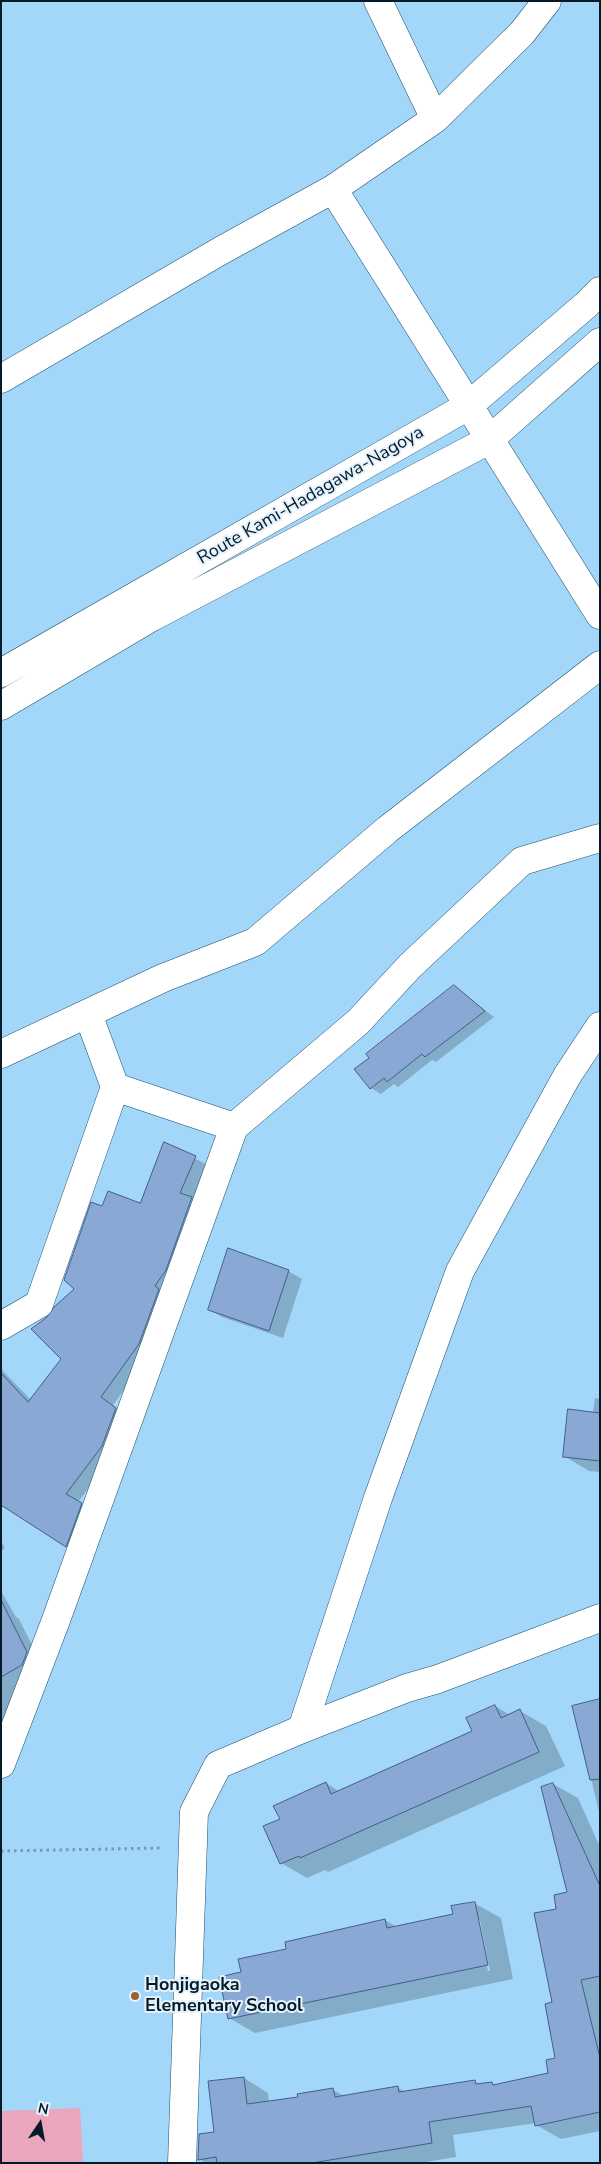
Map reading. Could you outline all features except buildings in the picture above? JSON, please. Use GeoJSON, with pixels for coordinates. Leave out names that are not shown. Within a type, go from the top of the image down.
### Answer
{"type":"FeatureCollection","features":[{"type":"Feature","properties":{"kind":"street"},"geometry":{"type":"LineString","coordinates":[[378,1],[435,119]]}},
{"type":"Feature","properties":{"kind":"street"},"geometry":{"type":"LineString","coordinates":[[1,380],[222,250],[333,189],[435,119],[522,33],[547,1]]}},
{"type":"Feature","properties":{"kind":"street"},"geometry":{"type":"LineString","coordinates":[[333,189],[600,615]]}},
{"type":"Feature","properties":{"kind":"street","name":"Route Kami-Hadagawa-Nagoya"},"geometry":{"type":"LineString","coordinates":[[1,673],[468,406],[600,291]]}},
{"type":"Feature","properties":{"kind":"street","name":"Route Kami-Hadagawa-Nagoya"},"geometry":{"type":"LineString","coordinates":[[1,706],[152,617],[489,440],[600,342]]}},
{"type":"Feature","properties":{"kind":"street"},"geometry":{"type":"LineString","coordinates":[[1,1054],[164,978],[255,942],[388,830],[600,665]]}},
{"type":"Feature","properties":{"kind":"street"},"geometry":{"type":"LineString","coordinates":[[1,1764],[56,1620],[234,1127],[358,1022],[410,966],[522,861],[600,838]]}},
{"type":"Feature","properties":{"kind":"street"},"geometry":{"type":"LineString","coordinates":[[1,1326],[39,1304],[115,1087],[88,1014]]}},
{"type":"Feature","properties":{"kind":"street"},"geometry":{"type":"LineString","coordinates":[[302,1729],[378,1498],[460,1271],[567,1076],[600,1026]]}},
{"type":"Feature","properties":{"kind":"street"},"geometry":{"type":"LineString","coordinates":[[115,1087],[234,1127]]}},
{"type":"Feature","properties":{"kind":"street"},"geometry":{"type":"LineString","coordinates":[[182,2163],[194,1812],[218,1765],[302,1729],[407,1688],[438,1680],[600,1618]]}},
{"type":"Feature","properties":{"kind":"path"},"geometry":{"type":"LineString","coordinates":[[1,1851],[193,1847]]}},
{"type":"Feature","properties":{"kind":"shaded area"},"geometry":{"type":"Polygon","coordinates":[[[80,2108],[83,2163],[1,2163],[1,2111],[80,2108]]]}},
{"type":"Feature","properties":{"kind":"place","name":"Honjigaoka Elementary School"},"geometry":{"type":"Point","coordinates":[135,1996]}}]}
